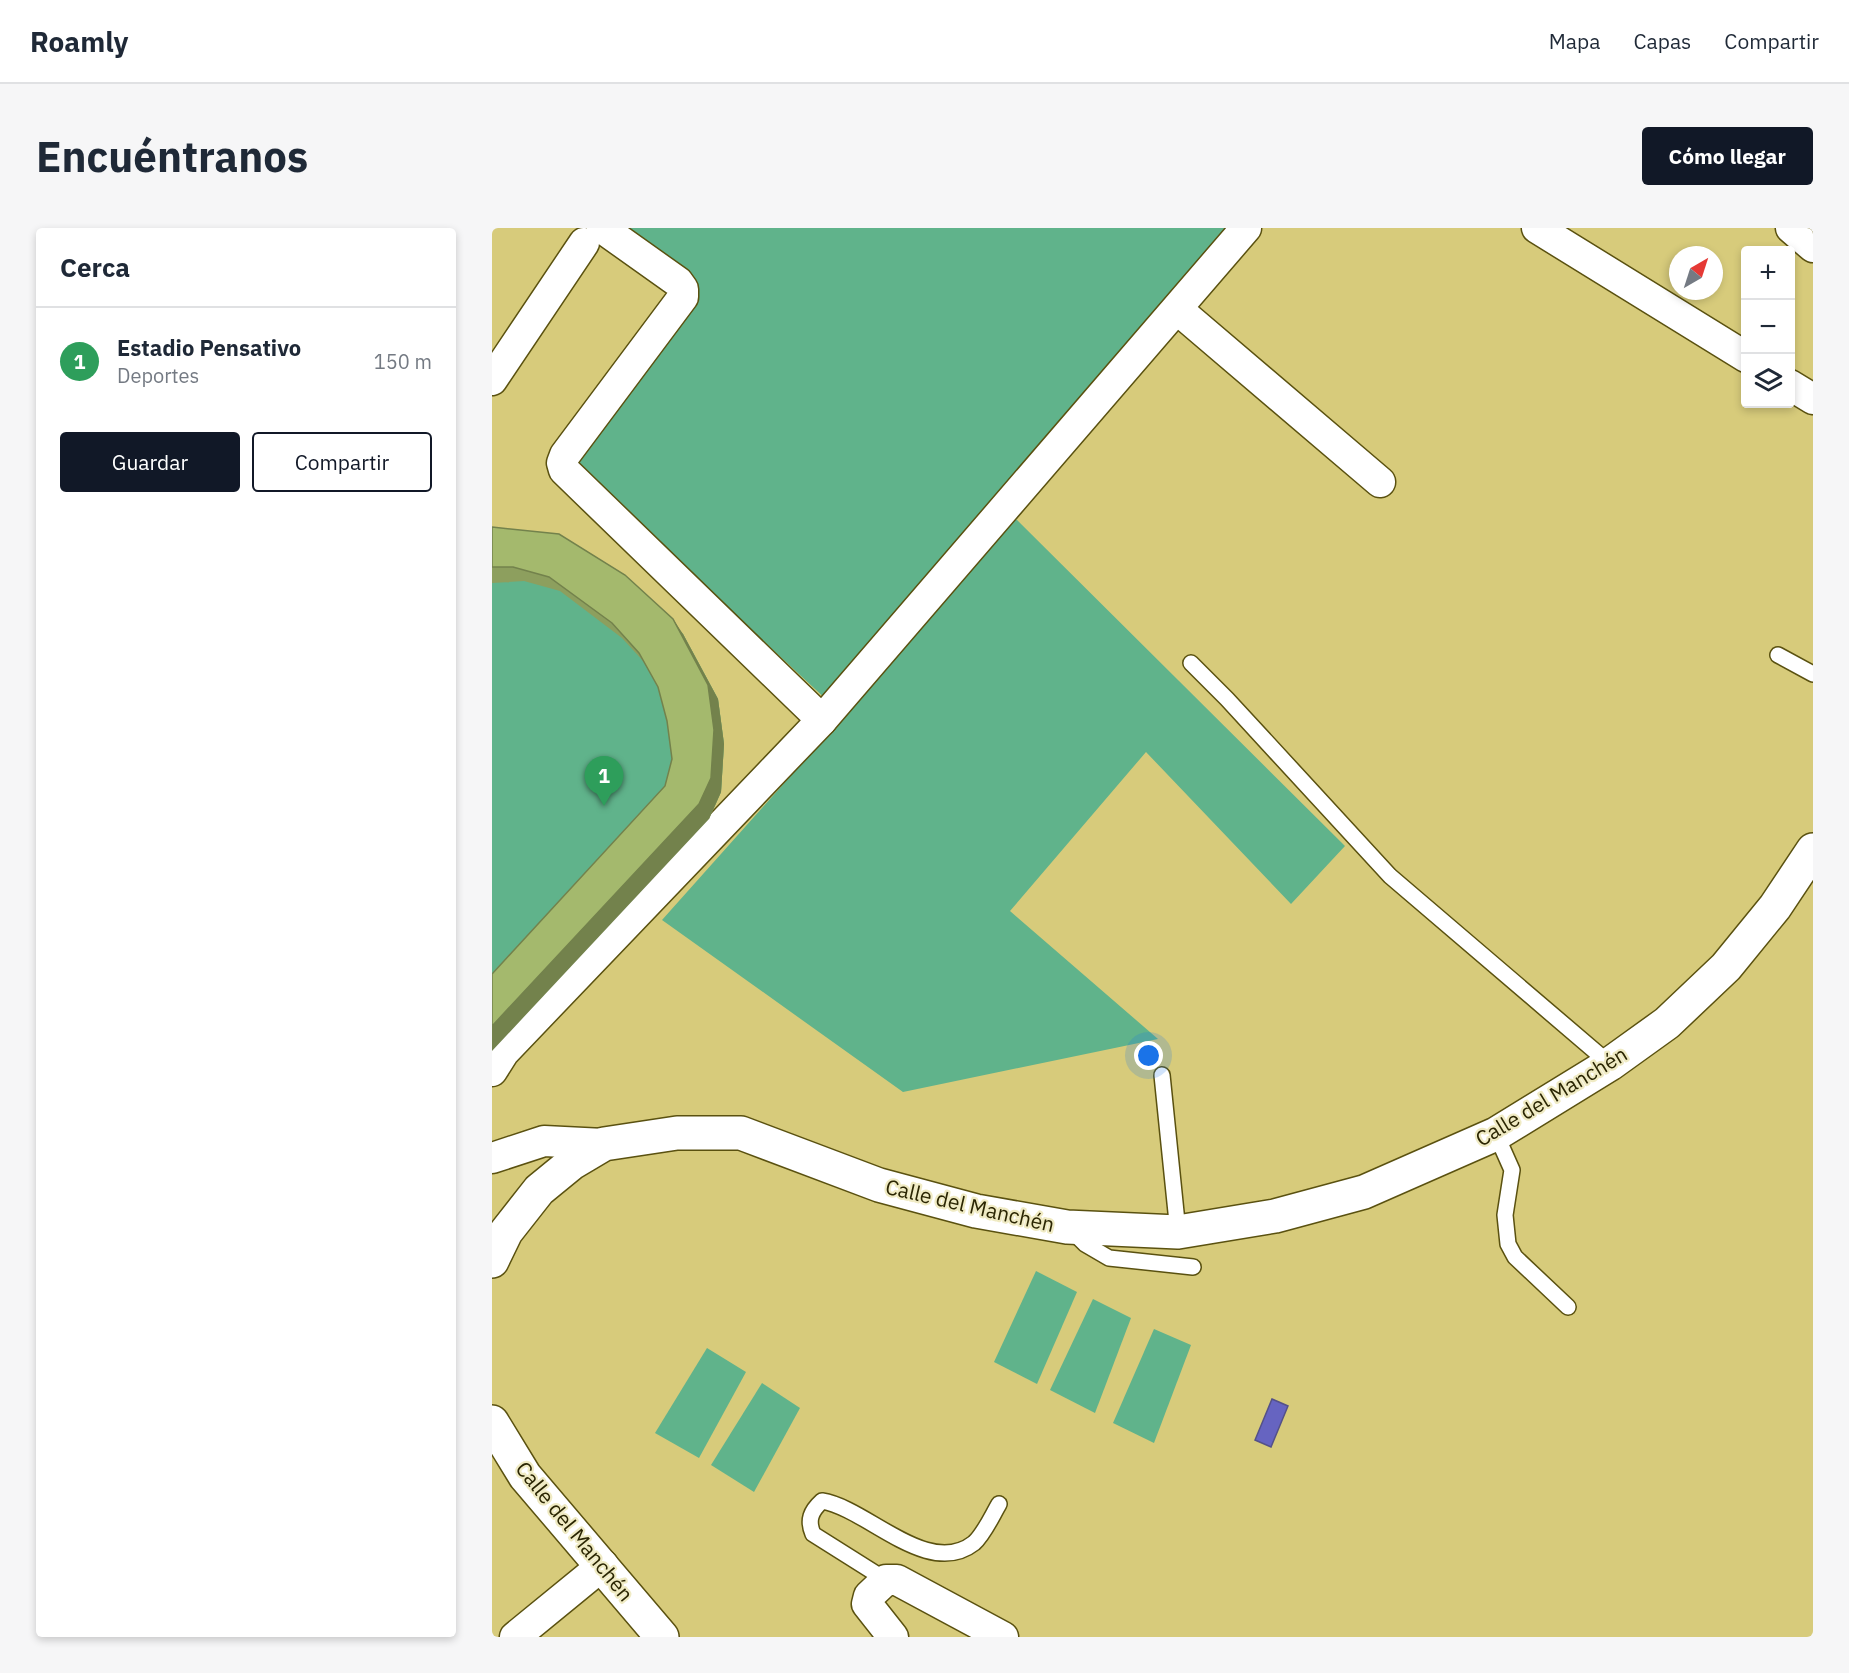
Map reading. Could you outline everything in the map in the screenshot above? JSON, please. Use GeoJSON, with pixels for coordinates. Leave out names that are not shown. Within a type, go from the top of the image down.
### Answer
{"type":"FeatureCollection","features":[{"type":"Feature","properties":{"kind":"street"},"geometry":{"type":"LineString","coordinates":[[492,1071],[504,1052],[822,720],[1246,228]]}},
{"type":"Feature","properties":{"kind":"street"},"geometry":{"type":"LineString","coordinates":[[1537,228],[1741,354]]}},
{"type":"Feature","properties":{"kind":"street"},"geometry":{"type":"LineString","coordinates":[[1791,228],[1813,247]]}},
{"type":"Feature","properties":{"kind":"street"},"geometry":{"type":"LineString","coordinates":[[492,380],[593,236],[678,282],[683,289],[683,297],[564,455],[564,470],[822,720]]}},
{"type":"Feature","properties":{"kind":"street"},"geometry":{"type":"LineString","coordinates":[[1177,309],[1380,482]]}},
{"type":"Feature","properties":{"kind":"street"},"geometry":{"type":"LineString","coordinates":[[1795,388],[1813,399]]}},
{"type":"Feature","properties":{"kind":"street","name":"Calle del Manchén"},"geometry":{"type":"LineString","coordinates":[[492,1261],[506,1232],[539,1190],[604,1144],[677,1133],[741,1133],[879,1185],[976,1211],[1067,1227],[1178,1232],[1275,1216],[1364,1192],[1496,1134],[1610,1064],[1667,1023],[1726,967],[1775,907],[1813,850]]}},
{"type":"Feature","properties":{"kind":"street"},"geometry":{"type":"LineString","coordinates":[[492,1158],[544,1141],[604,1144]]}},
{"type":"Feature","properties":{"kind":"street","name":"Calle del Manchén"},"geometry":{"type":"LineString","coordinates":[[492,1422],[525,1476],[662,1637]]}},
{"type":"Feature","properties":{"kind":"street"},"geometry":{"type":"LineString","coordinates":[[515,1637],[603,1565]]}},
{"type":"Feature","properties":{"kind":"street"},"geometry":{"type":"LineString","coordinates":[[893,1637],[867,1604],[869,1596],[886,1580],[897,1580],[1003,1637]]}},
{"type":"Feature","properties":{"kind":"lane"},"geometry":{"type":"LineString","coordinates":[[1778,655],[1813,674]]}},
{"type":"Feature","properties":{"kind":"lane"},"geometry":{"type":"LineString","coordinates":[[1191,663],[1390,876],[1610,1064]]}},
{"type":"Feature","properties":{"kind":"lane"},"geometry":{"type":"LineString","coordinates":[[1162,1076],[1178,1232]]}},
{"type":"Feature","properties":{"kind":"lane"},"geometry":{"type":"LineString","coordinates":[[1496,1134],[1512,1170],[1505,1215],[1508,1244],[1515,1257],[1568,1307]]}},
{"type":"Feature","properties":{"kind":"lane"},"geometry":{"type":"LineString","coordinates":[[1067,1227],[1085,1244],[1109,1258],[1193,1267]]}},
{"type":"Feature","properties":{"kind":"lane"},"geometry":{"type":"LineString","coordinates":[[886,1580],[813,1534],[809,1525],[811,1514],[822,1501],[922,1549],[944,1553],[962,1551],[976,1541],[999,1504]]}},
{"type":"Feature","properties":{"kind":"green space"},"geometry":{"type":"Polygon","coordinates":[[[628,228],[1239,228],[1001,504],[1345,846],[1291,904],[1146,752],[1010,911],[1158,1039],[903,1092],[662,920],[844,716],[576,467],[576,453],[695,299],[628,228]]]}},
{"type":"Feature","properties":{"kind":"green space"},"geometry":{"type":"Polygon","coordinates":[[[492,541],[635,590],[683,634],[718,699],[724,744],[721,792],[709,819],[492,1052],[492,541]]]}},
{"type":"Feature","properties":{"kind":"green space"},"geometry":{"type":"Polygon","coordinates":[[[1036,1271],[1077,1292],[1037,1384],[994,1362],[1036,1271]]]}},
{"type":"Feature","properties":{"kind":"green space"},"geometry":{"type":"Polygon","coordinates":[[[1093,1299],[1131,1318],[1095,1413],[1050,1390],[1093,1299]]]}},
{"type":"Feature","properties":{"kind":"green space"},"geometry":{"type":"Polygon","coordinates":[[[1154,1329],[1191,1345],[1154,1443],[1113,1423],[1154,1329]]]}},
{"type":"Feature","properties":{"kind":"green space"},"geometry":{"type":"Polygon","coordinates":[[[707,1348],[746,1372],[699,1458],[655,1433],[707,1348]]]}},
{"type":"Feature","properties":{"kind":"green space"},"geometry":{"type":"Polygon","coordinates":[[[762,1383],[800,1408],[754,1492],[711,1465],[762,1383]]]}},
{"type":"Feature","properties":{"kind":"shaded area"},"geometry":{"type":"Polygon","coordinates":[[[1272,1399],[1288,1406],[1271,1447],[1255,1440],[1272,1399]]]}},
{"type":"Feature","properties":{"kind":"building"},"geometry":{"type":"Polygon","coordinates":[[[492,527],[559,534],[625,575],[673,619],[708,685],[714,730],[711,778],[699,804],[492,1026],[492,974],[665,786],[672,759],[667,721],[658,687],[639,653],[612,623],[549,577],[513,567],[492,567],[492,527]]]}},
{"type":"Feature","properties":{"kind":"place","name":"Estadio Pensativo"},"geometry":{"type":"Point","coordinates":[604,806]}}]}
